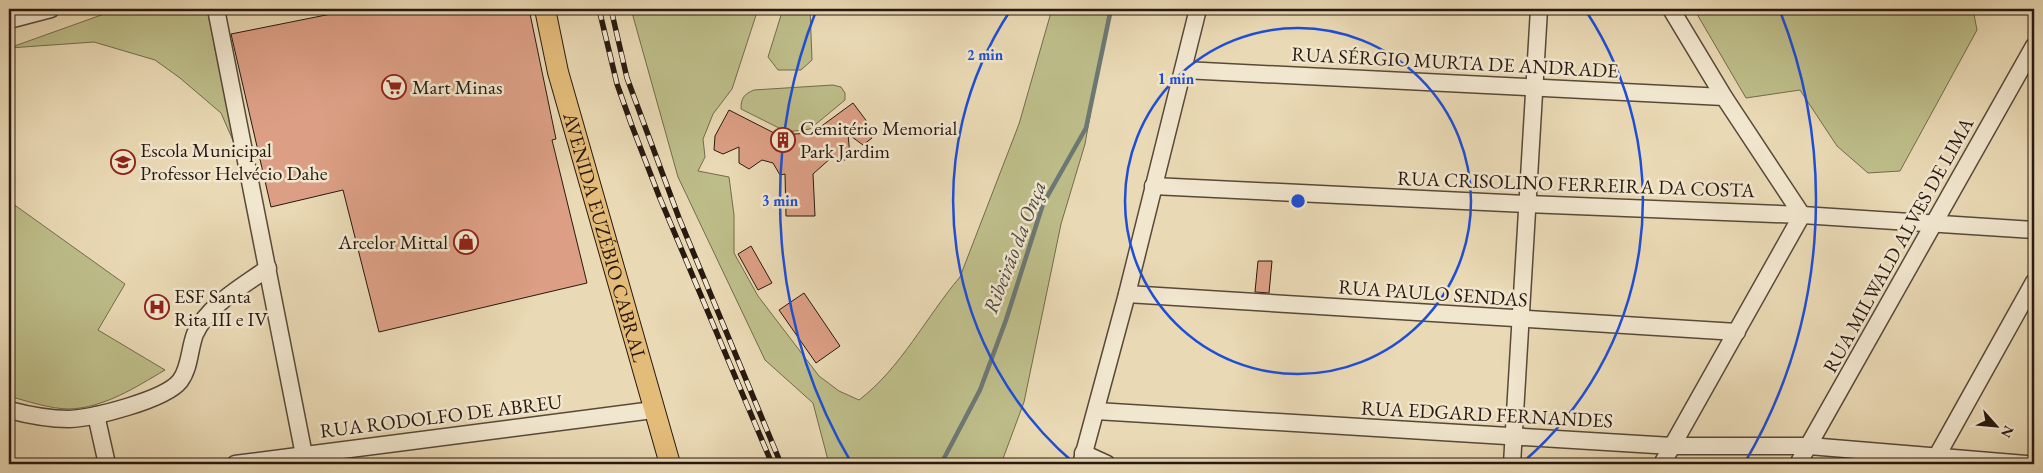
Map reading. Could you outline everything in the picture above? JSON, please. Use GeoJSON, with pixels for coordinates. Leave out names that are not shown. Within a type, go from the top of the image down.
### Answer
{"type":"FeatureCollection","features":[{"type":"Feature","properties":{"kind":"main road","name":"AVENIDA EUZÉBIO CABRAL"},"geometry":{"type":"LineString","coordinates":[[545,9],[558,72],[653,410],[670,464]]}},
{"type":"Feature","properties":{"kind":"street"},"geometry":{"type":"LineString","coordinates":[[9,20],[51,9]]}},
{"type":"Feature","properties":{"kind":"street"},"geometry":{"type":"LineString","coordinates":[[216,9],[304,455]]}},
{"type":"Feature","properties":{"kind":"street"},"geometry":{"type":"LineString","coordinates":[[1107,464],[1082,459],[1127,294],[1198,9]]}},
{"type":"Feature","properties":{"kind":"street"},"geometry":{"type":"LineString","coordinates":[[1512,464],[1539,9]]}},
{"type":"Feature","properties":{"kind":"street"},"geometry":{"type":"LineString","coordinates":[[1662,464],[1802,215],[1724,97],[1671,9]]}},
{"type":"Feature","properties":{"kind":"street","name":"RUA MILWALD ALVES DE LIMA"},"geometry":{"type":"LineString","coordinates":[[1798,464],[2034,46]]}},
{"type":"Feature","properties":{"kind":"street","name":"RUA SÉRGIO MURTA DE ANDRADE"},"geometry":{"type":"LineString","coordinates":[[1184,70],[1724,97]]}},
{"type":"Feature","properties":{"kind":"street","name":"RUA CRISOLINO FERREIRA DA COSTA"},"geometry":{"type":"LineString","coordinates":[[1153,186],[1802,215],[2034,230]]}},
{"type":"Feature","properties":{"kind":"street"},"geometry":{"type":"LineString","coordinates":[[9,410],[69,419],[96,415],[157,397],[179,382],[187,368],[195,335],[202,323],[217,306],[268,268]]}},
{"type":"Feature","properties":{"kind":"street"},"geometry":{"type":"LineString","coordinates":[[1935,460],[2034,282]]}},
{"type":"Feature","properties":{"kind":"street","name":"RUA PAULO SENDAS"},"geometry":{"type":"LineString","coordinates":[[1127,294],[1520,320],[1737,332]]}},
{"type":"Feature","properties":{"kind":"street","name":"RUA RODOLFO DE ABREU"},"geometry":{"type":"LineString","coordinates":[[235,464],[653,410]]}},
{"type":"Feature","properties":{"kind":"street","name":"RUA EDGARD FERNANDES"},"geometry":{"type":"LineString","coordinates":[[1096,412],[1672,446],[1809,446],[1935,460],[2026,464]]}},
{"type":"Feature","properties":{"kind":"street"},"geometry":{"type":"LineString","coordinates":[[96,415],[108,464]]}},
{"type":"Feature","properties":{"kind":"green space"},"geometry":{"type":"Polygon","coordinates":[[[118,9],[207,9],[235,145],[221,113],[180,78],[155,60],[94,42],[9,48],[118,9]]]}},
{"type":"Feature","properties":{"kind":"green space"},"geometry":{"type":"Polygon","coordinates":[[[631,9],[758,9],[732,89],[713,114],[703,139],[705,157],[698,171],[729,177],[734,215],[734,253],[758,296],[819,376],[839,391],[859,400],[888,373],[960,277],[1019,124],[1052,9],[1109,9],[1085,144],[1061,224],[1024,402],[1001,464],[829,464],[813,403],[765,360],[678,177],[631,9]]]}},
{"type":"Feature","properties":{"kind":"green space"},"geometry":{"type":"Polygon","coordinates":[[[783,9],[810,9],[812,60],[801,70],[778,70],[768,57],[783,9]]]}},
{"type":"Feature","properties":{"kind":"green space"},"geometry":{"type":"Polygon","coordinates":[[[1694,9],[1973,9],[1977,30],[1900,171],[1868,173],[1837,146],[1800,90],[1746,98],[1694,9]]]}},
{"type":"Feature","properties":{"kind":"green space"},"geometry":{"type":"Polygon","coordinates":[[[833,85],[841,87],[845,93],[845,100],[810,129],[787,132],[741,109],[744,97],[754,90],[833,85]]]}},
{"type":"Feature","properties":{"kind":"green space"},"geometry":{"type":"Polygon","coordinates":[[[9,201],[125,284],[98,330],[165,370],[119,396],[82,408],[54,408],[9,396],[9,201]]]}},
{"type":"Feature","properties":{"kind":"building","name":"Mart Minas"},"geometry":{"type":"Polygon","coordinates":[[[356,9],[529,9],[556,139],[552,140],[587,283],[379,332],[343,190],[271,207],[231,34],[356,9]]]}},
{"type":"Feature","properties":{"kind":"building","name":"Cemitério Memorial Park Jardim"},"geometry":{"type":"Polygon","coordinates":[[[853,103],[868,123],[872,138],[863,145],[848,134],[850,156],[843,161],[832,157],[813,174],[815,216],[786,216],[785,174],[780,175],[773,163],[762,160],[749,169],[739,163],[739,147],[723,154],[714,150],[715,136],[729,110],[778,135],[812,133],[853,103]]]}},
{"type":"Feature","properties":{"kind":"building"},"geometry":{"type":"Polygon","coordinates":[[[751,246],[772,283],[758,290],[738,254],[751,246]]]}},
{"type":"Feature","properties":{"kind":"building"},"geometry":{"type":"Polygon","coordinates":[[[1258,261],[1272,261],[1269,293],[1255,292],[1258,261]]]}},
{"type":"Feature","properties":{"kind":"building"},"geometry":{"type":"Polygon","coordinates":[[[804,293],[840,346],[816,363],[779,310],[804,293]]]}},
{"type":"Feature","properties":{"kind":"waterway","name":"Ribeirão da Onça"},"geometry":{"type":"LineString","coordinates":[[941,464],[980,390],[1006,320],[1043,204],[1086,128],[1111,9]]}},
{"type":"Feature","properties":{"kind":"railway"},"geometry":{"type":"LineString","coordinates":[[599,9],[617,84],[632,126],[659,196],[772,464]]}},
{"type":"Feature","properties":{"kind":"railway"},"geometry":{"type":"LineString","coordinates":[[611,9],[627,78],[679,218],[781,464]]}},
{"type":"Feature","properties":{"kind":"place","name":"Mart Minas"},"geometry":{"type":"Point","coordinates":[394,87]}},
{"type":"Feature","properties":{"kind":"place","name":"Cemitério Memorial Park Jardim"},"geometry":{"type":"Point","coordinates":[783,140]}},
{"type":"Feature","properties":{"kind":"place","name":"Escola Municipal Professor Helvécio Dahe"},"geometry":{"type":"Point","coordinates":[123,162]}},
{"type":"Feature","properties":{"kind":"place","name":"Arcelor Mittal"},"geometry":{"type":"Point","coordinates":[466,242]}},
{"type":"Feature","properties":{"kind":"place","name":"ESF Santa Rita III e IV"},"geometry":{"type":"Point","coordinates":[157,307]}}]}
